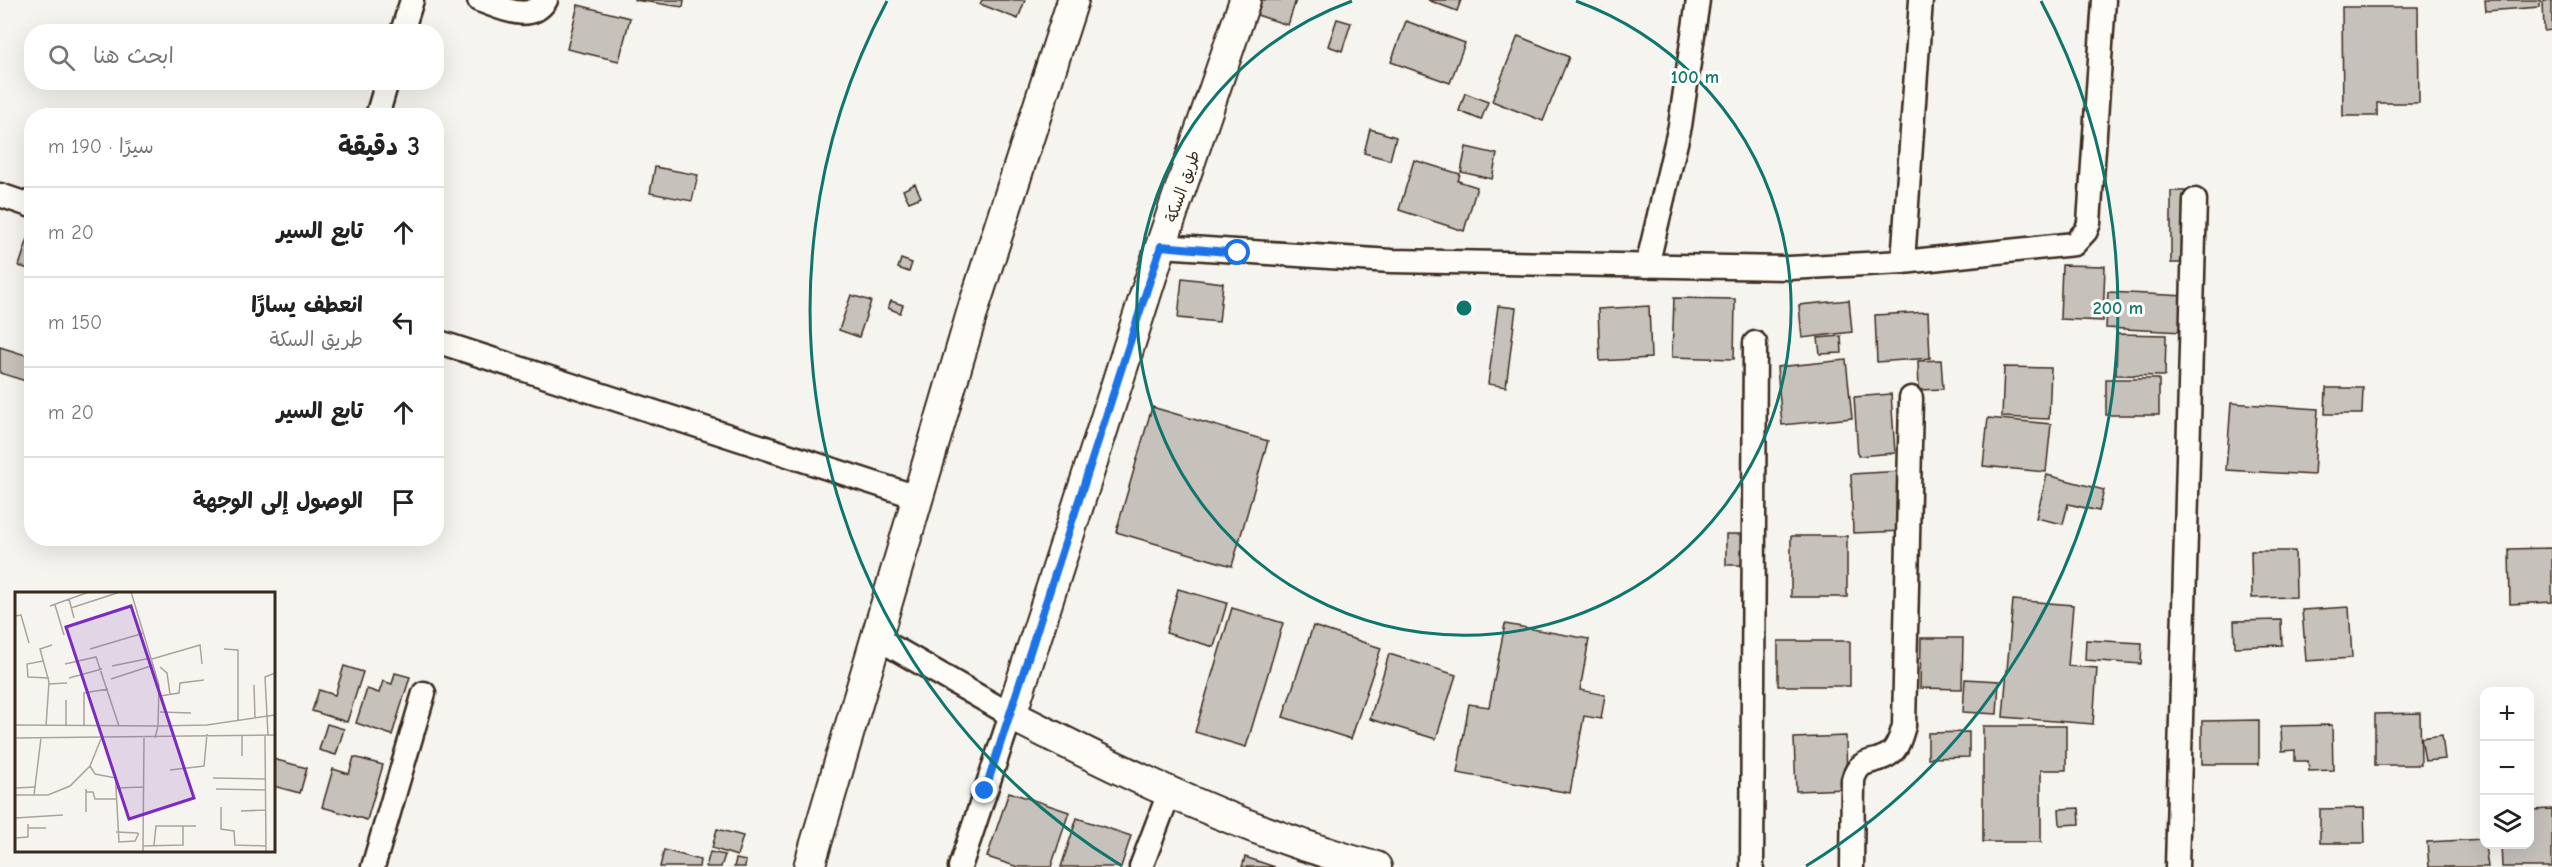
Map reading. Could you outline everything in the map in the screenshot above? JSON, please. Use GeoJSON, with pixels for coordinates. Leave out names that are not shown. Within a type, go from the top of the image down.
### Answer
{"type":"FeatureCollection","features":[{"type":"Feature","properties":{"kind":"main road"},"geometry":{"type":"LineString","coordinates":[[809,867],[917,497],[1027,136],[1073,0]]}},
{"type":"Feature","properties":{"kind":"main road","name":"طريق السكة"},"geometry":{"type":"LineString","coordinates":[[1011,715],[1161,246],[1245,0]]}},
{"type":"Feature","properties":{"kind":"main road"},"geometry":{"type":"LineString","coordinates":[[1011,715],[1169,793],[1266,832],[1366,866]]}},
{"type":"Feature","properties":{"kind":"street"},"geometry":{"type":"LineString","coordinates":[[404,24],[412,0]]}},
{"type":"Feature","properties":{"kind":"street"},"geometry":{"type":"LineString","coordinates":[[479,0],[527,14],[539,10],[546,0]]}},
{"type":"Feature","properties":{"kind":"street"},"geometry":{"type":"LineString","coordinates":[[1647,266],[1680,126],[1698,0]]}},
{"type":"Feature","properties":{"kind":"street"},"geometry":{"type":"LineString","coordinates":[[1903,262],[1921,0]]}},
{"type":"Feature","properties":{"kind":"street"},"geometry":{"type":"LineString","coordinates":[[1161,246],[1391,261],[1789,268],[1903,262],[2066,246],[2082,238],[2089,223],[2104,0]]}},
{"type":"Feature","properties":{"kind":"street"},"geometry":{"type":"LineString","coordinates":[[379,108],[385,90]]}},
{"type":"Feature","properties":{"kind":"street"},"geometry":{"type":"LineString","coordinates":[[0,195],[24,203]]}},
{"type":"Feature","properties":{"kind":"street"},"geometry":{"type":"LineString","coordinates":[[2177,867],[2195,200]]}},
{"type":"Feature","properties":{"kind":"street"},"geometry":{"type":"LineString","coordinates":[[1752,867],[1755,343]]}},
{"type":"Feature","properties":{"kind":"street"},"geometry":{"type":"LineString","coordinates":[[444,344],[917,497]]}},
{"type":"Feature","properties":{"kind":"street"},"geometry":{"type":"LineString","coordinates":[[1852,867],[1853,780],[1856,769],[1862,764],[1891,753],[1900,740],[1904,726],[1911,398]]}},
{"type":"Feature","properties":{"kind":"street"},"geometry":{"type":"LineString","coordinates":[[877,638],[1011,715],[960,867]]}},
{"type":"Feature","properties":{"kind":"street"},"geometry":{"type":"LineString","coordinates":[[373,867],[424,693]]}},
{"type":"Feature","properties":{"kind":"street"},"geometry":{"type":"LineString","coordinates":[[1141,867],[1169,793]]}},
{"type":"Feature","properties":{"kind":"building"},"geometry":{"type":"Polygon","coordinates":[[[634,0],[684,0],[683,7],[634,0]]]}},
{"type":"Feature","properties":{"kind":"building"},"geometry":{"type":"Polygon","coordinates":[[[982,0],[1025,0],[1018,19],[980,4],[982,0]]]}},
{"type":"Feature","properties":{"kind":"building"},"geometry":{"type":"Polygon","coordinates":[[[1262,0],[1296,0],[1288,25],[1257,15],[1262,0]]]}},
{"type":"Feature","properties":{"kind":"building"},"geometry":{"type":"Polygon","coordinates":[[[1428,0],[1461,0],[1457,11],[1428,0]]]}},
{"type":"Feature","properties":{"kind":"building"},"geometry":{"type":"Polygon","coordinates":[[[2485,0],[2540,0],[2540,7],[2486,11],[2485,0]]]}},
{"type":"Feature","properties":{"kind":"building"},"geometry":{"type":"Polygon","coordinates":[[[2543,0],[2552,0],[2552,30],[2544,31],[2543,0]]]}},
{"type":"Feature","properties":{"kind":"building"},"geometry":{"type":"Polygon","coordinates":[[[578,5],[630,18],[619,61],[567,49],[578,5]]]}},
{"type":"Feature","properties":{"kind":"building"},"geometry":{"type":"Polygon","coordinates":[[[2342,7],[2418,7],[2419,103],[2377,103],[2377,116],[2343,116],[2342,7]]]}},
{"type":"Feature","properties":{"kind":"building"},"geometry":{"type":"Polygon","coordinates":[[[1337,19],[1351,23],[1342,51],[1328,46],[1337,19]]]}},
{"type":"Feature","properties":{"kind":"building"},"geometry":{"type":"Polygon","coordinates":[[[1406,21],[1465,43],[1450,83],[1391,62],[1406,21]]]}},
{"type":"Feature","properties":{"kind":"building"},"geometry":{"type":"Polygon","coordinates":[[[1518,36],[1569,57],[1543,121],[1492,101],[1518,36]]]}},
{"type":"Feature","properties":{"kind":"building"},"geometry":{"type":"Polygon","coordinates":[[[1465,93],[1488,102],[1481,120],[1459,111],[1465,93]]]}},
{"type":"Feature","properties":{"kind":"building"},"geometry":{"type":"Polygon","coordinates":[[[1370,129],[1396,137],[1390,160],[1364,153],[1370,129]]]}},
{"type":"Feature","properties":{"kind":"building"},"geometry":{"type":"Polygon","coordinates":[[[1466,147],[1497,154],[1492,179],[1461,172],[1466,147]]]}},
{"type":"Feature","properties":{"kind":"building"},"geometry":{"type":"Polygon","coordinates":[[[1414,160],[1460,174],[1458,181],[1477,187],[1464,231],[1399,210],[1414,160]]]}},
{"type":"Feature","properties":{"kind":"building"},"geometry":{"type":"Polygon","coordinates":[[[655,167],[698,175],[692,201],[650,193],[655,167]]]}},
{"type":"Feature","properties":{"kind":"building"},"geometry":{"type":"Polygon","coordinates":[[[915,184],[921,197],[909,202],[903,190],[915,184]]]}},
{"type":"Feature","properties":{"kind":"building"},"geometry":{"type":"Polygon","coordinates":[[[2171,191],[2204,191],[2204,263],[2171,263],[2171,191]]]}},
{"type":"Feature","properties":{"kind":"building"},"geometry":{"type":"Polygon","coordinates":[[[24,251],[24,268],[19,266],[24,251]]]}},
{"type":"Feature","properties":{"kind":"building"},"geometry":{"type":"Polygon","coordinates":[[[901,259],[912,263],[909,272],[898,268],[901,259]]]}},
{"type":"Feature","properties":{"kind":"building"},"geometry":{"type":"Polygon","coordinates":[[[2062,265],[2105,266],[2103,321],[2060,319],[2062,265]]]}},
{"type":"Feature","properties":{"kind":"building"},"geometry":{"type":"Polygon","coordinates":[[[1182,278],[1223,283],[1219,322],[1178,318],[1182,278]]]}},
{"type":"Feature","properties":{"kind":"building"},"geometry":{"type":"Polygon","coordinates":[[[2108,292],[2186,296],[2183,332],[2106,328],[2108,292]]]}},
{"type":"Feature","properties":{"kind":"building"},"geometry":{"type":"Polygon","coordinates":[[[851,295],[871,301],[859,337],[839,330],[851,295]]]}},
{"type":"Feature","properties":{"kind":"building"},"geometry":{"type":"Polygon","coordinates":[[[1674,298],[1735,299],[1734,359],[1672,357],[1674,298]]]}},
{"type":"Feature","properties":{"kind":"building"},"geometry":{"type":"Polygon","coordinates":[[[1849,300],[1852,332],[1802,338],[1799,305],[1849,300]]]}},
{"type":"Feature","properties":{"kind":"building"},"geometry":{"type":"Polygon","coordinates":[[[891,301],[903,305],[900,313],[888,308],[891,301]]]}},
{"type":"Feature","properties":{"kind":"building"},"geometry":{"type":"Polygon","coordinates":[[[1498,306],[1516,308],[1506,387],[1488,384],[1498,306]]]}},
{"type":"Feature","properties":{"kind":"building"},"geometry":{"type":"Polygon","coordinates":[[[1649,306],[1651,358],[1600,361],[1598,309],[1649,306]]]}},
{"type":"Feature","properties":{"kind":"building"},"geometry":{"type":"Polygon","coordinates":[[[1928,312],[1930,358],[1877,362],[1875,315],[1928,312]]]}},
{"type":"Feature","properties":{"kind":"building"},"geometry":{"type":"Polygon","coordinates":[[[2117,334],[2166,335],[2165,376],[2116,375],[2117,334]]]}},
{"type":"Feature","properties":{"kind":"building"},"geometry":{"type":"Polygon","coordinates":[[[1841,336],[1842,353],[1820,354],[1818,338],[1841,336]]]}},
{"type":"Feature","properties":{"kind":"building"},"geometry":{"type":"Polygon","coordinates":[[[0,347],[24,354],[24,380],[0,373],[0,347]]]}},
{"type":"Feature","properties":{"kind":"building"},"geometry":{"type":"Polygon","coordinates":[[[1846,360],[1852,418],[1782,425],[1777,367],[1846,360]]]}},
{"type":"Feature","properties":{"kind":"building"},"geometry":{"type":"Polygon","coordinates":[[[1941,360],[1943,389],[1919,390],[1918,361],[1941,360]]]}},
{"type":"Feature","properties":{"kind":"building"},"geometry":{"type":"Polygon","coordinates":[[[2004,367],[2051,368],[2049,419],[2002,417],[2004,367]]]}},
{"type":"Feature","properties":{"kind":"building"},"geometry":{"type":"Polygon","coordinates":[[[2106,379],[2159,379],[2159,415],[2106,415],[2106,379]]]}},
{"type":"Feature","properties":{"kind":"building"},"geometry":{"type":"Polygon","coordinates":[[[2326,388],[2363,388],[2362,414],[2325,414],[2326,388]]]}},
{"type":"Feature","properties":{"kind":"building"},"geometry":{"type":"Polygon","coordinates":[[[1891,394],[1895,453],[1858,456],[1854,397],[1891,394]]]}},
{"type":"Feature","properties":{"kind":"building"},"geometry":{"type":"Polygon","coordinates":[[[2231,403],[2318,409],[2314,475],[2226,470],[2231,403]]]}},
{"type":"Feature","properties":{"kind":"building"},"geometry":{"type":"Polygon","coordinates":[[[1152,407],[1268,441],[1232,566],[1116,532],[1152,407]]]}},
{"type":"Feature","properties":{"kind":"building"},"geometry":{"type":"Polygon","coordinates":[[[1988,418],[2051,424],[2046,472],[1983,466],[1988,418]]]}},
{"type":"Feature","properties":{"kind":"building"},"geometry":{"type":"Polygon","coordinates":[[[1903,471],[1905,531],[1853,533],[1851,474],[1903,471]]]}},
{"type":"Feature","properties":{"kind":"building"},"geometry":{"type":"Polygon","coordinates":[[[2047,475],[2104,490],[2099,511],[2068,504],[2063,524],[2036,518],[2047,475]]]}},
{"type":"Feature","properties":{"kind":"building"},"geometry":{"type":"Polygon","coordinates":[[[1726,534],[1749,534],[1749,565],[1726,565],[1726,534]]]}},
{"type":"Feature","properties":{"kind":"building"},"geometry":{"type":"Polygon","coordinates":[[[1791,536],[1847,536],[1847,597],[1791,597],[1791,536]]]}},
{"type":"Feature","properties":{"kind":"building"},"geometry":{"type":"Polygon","coordinates":[[[2552,548],[2552,602],[2510,604],[2509,549],[2552,548]]]}},
{"type":"Feature","properties":{"kind":"building"},"geometry":{"type":"Polygon","coordinates":[[[2251,551],[2295,551],[2296,597],[2252,598],[2251,551]]]}},
{"type":"Feature","properties":{"kind":"building"},"geometry":{"type":"Polygon","coordinates":[[[1178,589],[1227,603],[1214,647],[1166,633],[1178,589]]]}},
{"type":"Feature","properties":{"kind":"building"},"geometry":{"type":"Polygon","coordinates":[[[2013,600],[2073,605],[2068,666],[2097,668],[2093,724],[2003,717],[2013,600]]]}},
{"type":"Feature","properties":{"kind":"building"},"geometry":{"type":"Polygon","coordinates":[[[2349,607],[2352,658],[2306,661],[2302,610],[2349,607]]]}},
{"type":"Feature","properties":{"kind":"building"},"geometry":{"type":"Polygon","coordinates":[[[1232,608],[1283,623],[1246,747],[1195,732],[1232,608]]]}},
{"type":"Feature","properties":{"kind":"building"},"geometry":{"type":"Polygon","coordinates":[[[2281,620],[2282,645],[2235,647],[2234,621],[2281,620]]]}},
{"type":"Feature","properties":{"kind":"building"},"geometry":{"type":"Polygon","coordinates":[[[1505,624],[1589,639],[1580,690],[1605,695],[1601,719],[1584,716],[1570,793],[1457,773],[1469,704],[1489,707],[1505,624]]]}},
{"type":"Feature","properties":{"kind":"building"},"geometry":{"type":"Polygon","coordinates":[[[1313,626],[1381,648],[1351,739],[1283,717],[1313,626]]]}},
{"type":"Feature","properties":{"kind":"building"},"geometry":{"type":"Polygon","coordinates":[[[1921,638],[1963,638],[1962,689],[1920,688],[1921,638]]]}},
{"type":"Feature","properties":{"kind":"building"},"geometry":{"type":"Polygon","coordinates":[[[2086,640],[2142,643],[2141,664],[2085,660],[2086,640]]]}},
{"type":"Feature","properties":{"kind":"building"},"geometry":{"type":"Polygon","coordinates":[[[1778,641],[1850,641],[1850,686],[1778,686],[1778,641]]]}},
{"type":"Feature","properties":{"kind":"building"},"geometry":{"type":"Polygon","coordinates":[[[1389,654],[1456,675],[1436,739],[1370,719],[1389,654]]]}},
{"type":"Feature","properties":{"kind":"building"},"geometry":{"type":"Polygon","coordinates":[[[344,666],[363,672],[347,722],[312,711],[319,690],[335,695],[344,666]]]}},
{"type":"Feature","properties":{"kind":"building"},"geometry":{"type":"Polygon","coordinates":[[[395,673],[410,677],[392,735],[356,723],[367,689],[379,693],[383,681],[392,684],[395,673]]]}},
{"type":"Feature","properties":{"kind":"building"},"geometry":{"type":"Polygon","coordinates":[[[1965,679],[1999,681],[1997,714],[1963,712],[1965,679]]]}},
{"type":"Feature","properties":{"kind":"building"},"geometry":{"type":"Polygon","coordinates":[[[2420,713],[2421,765],[2375,765],[2375,714],[2420,713]]]}},
{"type":"Feature","properties":{"kind":"building"},"geometry":{"type":"Polygon","coordinates":[[[2259,720],[2259,764],[2202,764],[2202,721],[2259,720]]]}},
{"type":"Feature","properties":{"kind":"building"},"geometry":{"type":"Polygon","coordinates":[[[327,724],[344,729],[336,755],[319,750],[327,724]]]}},
{"type":"Feature","properties":{"kind":"building"},"geometry":{"type":"Polygon","coordinates":[[[2332,725],[2333,770],[2309,771],[2308,761],[2295,761],[2295,750],[2282,751],[2281,726],[2332,725]]]}},
{"type":"Feature","properties":{"kind":"building"},"geometry":{"type":"Polygon","coordinates":[[[1983,726],[2066,726],[2066,770],[2041,770],[2041,842],[1983,842],[1983,726]]]}},
{"type":"Feature","properties":{"kind":"building"},"geometry":{"type":"Polygon","coordinates":[[[1969,732],[1969,757],[1928,758],[1928,733],[1969,732]]]}},
{"type":"Feature","properties":{"kind":"building"},"geometry":{"type":"Polygon","coordinates":[[[2442,735],[2445,759],[2425,761],[2421,738],[2442,735]]]}},
{"type":"Feature","properties":{"kind":"building"},"geometry":{"type":"Polygon","coordinates":[[[1846,736],[1847,789],[1796,791],[1794,738],[1846,736]]]}},
{"type":"Feature","properties":{"kind":"building"},"geometry":{"type":"Polygon","coordinates":[[[354,757],[383,765],[367,820],[322,807],[333,769],[349,774],[354,757]]]}},
{"type":"Feature","properties":{"kind":"building"},"geometry":{"type":"Polygon","coordinates":[[[274,759],[307,768],[300,793],[274,786],[274,759]]]}},
{"type":"Feature","properties":{"kind":"building"},"geometry":{"type":"Polygon","coordinates":[[[1009,792],[1069,812],[1051,867],[1018,867],[987,857],[1009,792]]]}},
{"type":"Feature","properties":{"kind":"building"},"geometry":{"type":"Polygon","coordinates":[[[2079,808],[2080,824],[2060,825],[2059,809],[2079,808]]]}},
{"type":"Feature","properties":{"kind":"building"},"geometry":{"type":"Polygon","coordinates":[[[2364,808],[2365,843],[2320,843],[2320,809],[2364,808]]]}},
{"type":"Feature","properties":{"kind":"building"},"geometry":{"type":"Polygon","coordinates":[[[2552,809],[2552,867],[2502,867],[2501,849],[2534,849],[2534,810],[2552,809]]]}},
{"type":"Feature","properties":{"kind":"building"},"geometry":{"type":"Polygon","coordinates":[[[1077,818],[1131,836],[1121,867],[1061,867],[1077,818]]]}},
{"type":"Feature","properties":{"kind":"building"},"geometry":{"type":"Polygon","coordinates":[[[717,829],[743,836],[737,856],[712,848],[717,829]]]}},
{"type":"Feature","properties":{"kind":"building"},"geometry":{"type":"Polygon","coordinates":[[[2480,839],[2480,849],[2485,849],[2488,867],[2429,867],[2427,842],[2480,839]]]}},
{"type":"Feature","properties":{"kind":"building"},"geometry":{"type":"Polygon","coordinates":[[[664,850],[700,860],[699,867],[660,867],[664,850]]]}},
{"type":"Feature","properties":{"kind":"building"},"geometry":{"type":"Polygon","coordinates":[[[710,852],[725,855],[721,867],[706,867],[710,852]]]}},
{"type":"Feature","properties":{"kind":"building"},"geometry":{"type":"Polygon","coordinates":[[[1245,857],[1275,867],[1242,867],[1245,857]]]}},
{"type":"Feature","properties":{"kind":"building"},"geometry":{"type":"Polygon","coordinates":[[[736,859],[746,861],[745,867],[734,867],[736,859]]]}},
{"type":"Feature","properties":{"kind":"route"},"geometry":{"type":"LineString","coordinates":[[985,791],[1161,246],[1238,253]]}}]}
